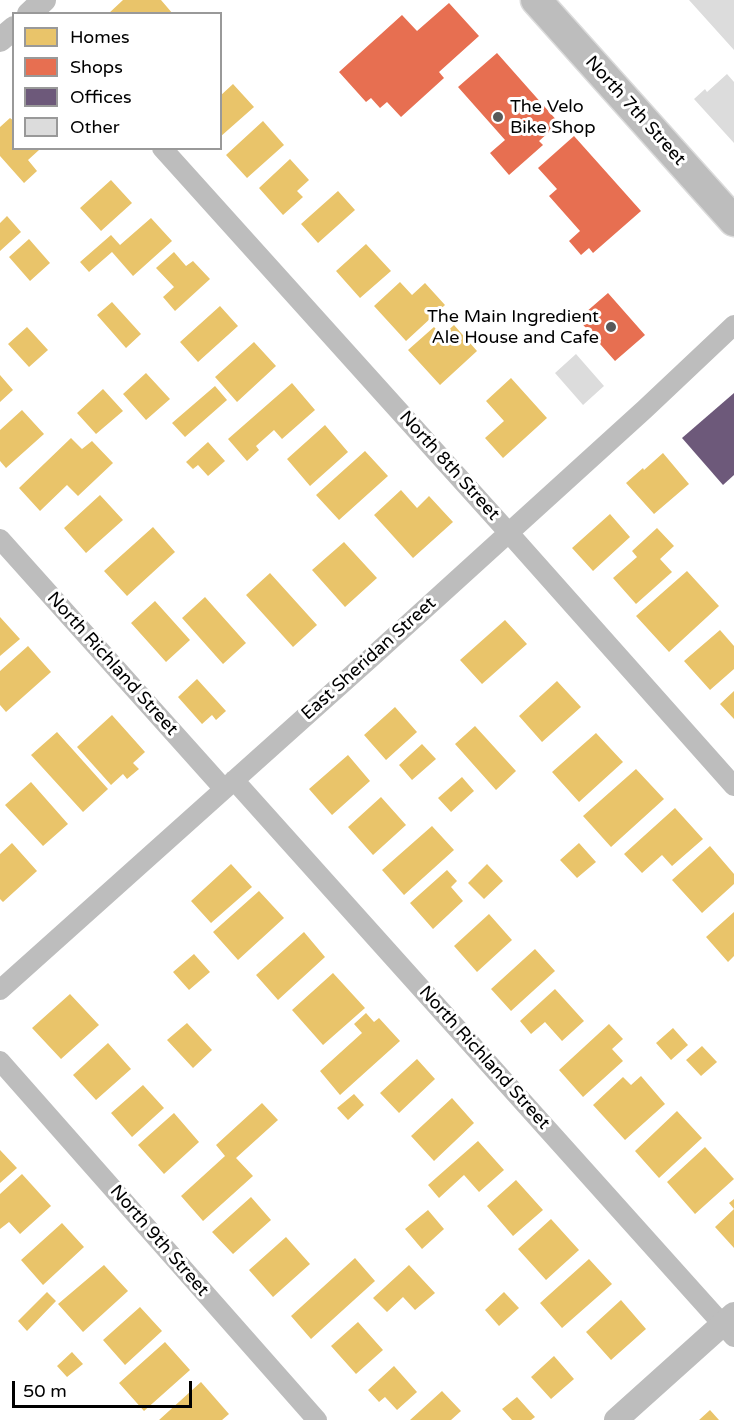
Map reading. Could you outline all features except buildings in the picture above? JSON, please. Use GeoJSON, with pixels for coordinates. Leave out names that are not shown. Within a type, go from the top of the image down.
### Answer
{"type":"FeatureCollection","features":[{"type":"Feature","properties":{"kind":"main road","name":"North 7th Street"},"geometry":{"type":"LineString","coordinates":[[536,0],[734,221]]}},
{"type":"Feature","properties":{"kind":"street"},"geometry":{"type":"LineString","coordinates":[[0,40],[12,30]]}},
{"type":"Feature","properties":{"kind":"street","name":"North 8th Street"},"geometry":{"type":"LineString","coordinates":[[164,150],[734,786]]}},
{"type":"Feature","properties":{"kind":"street","name":"East Sheridan Street"},"geometry":{"type":"LineString","coordinates":[[0,990],[645,409],[734,325]]}},
{"type":"Feature","properties":{"kind":"street","name":"North Richland Street"},"geometry":{"type":"LineString","coordinates":[[0,539],[730,1325]]}},
{"type":"Feature","properties":{"kind":"street","name":"North 9th Street"},"geometry":{"type":"LineString","coordinates":[[0,1061],[317,1420]]}},
{"type":"Feature","properties":{"kind":"street"},"geometry":{"type":"LineString","coordinates":[[616,1420],[730,1325]]}},
{"type":"Feature","properties":{"kind":"place","name":"The Velo Bike Shop"},"geometry":{"type":"Point","coordinates":[498,117]}},
{"type":"Feature","properties":{"kind":"place","name":"The Main Ingredient Ale House and Cafe"},"geometry":{"type":"Point","coordinates":[611,327]}}]}
